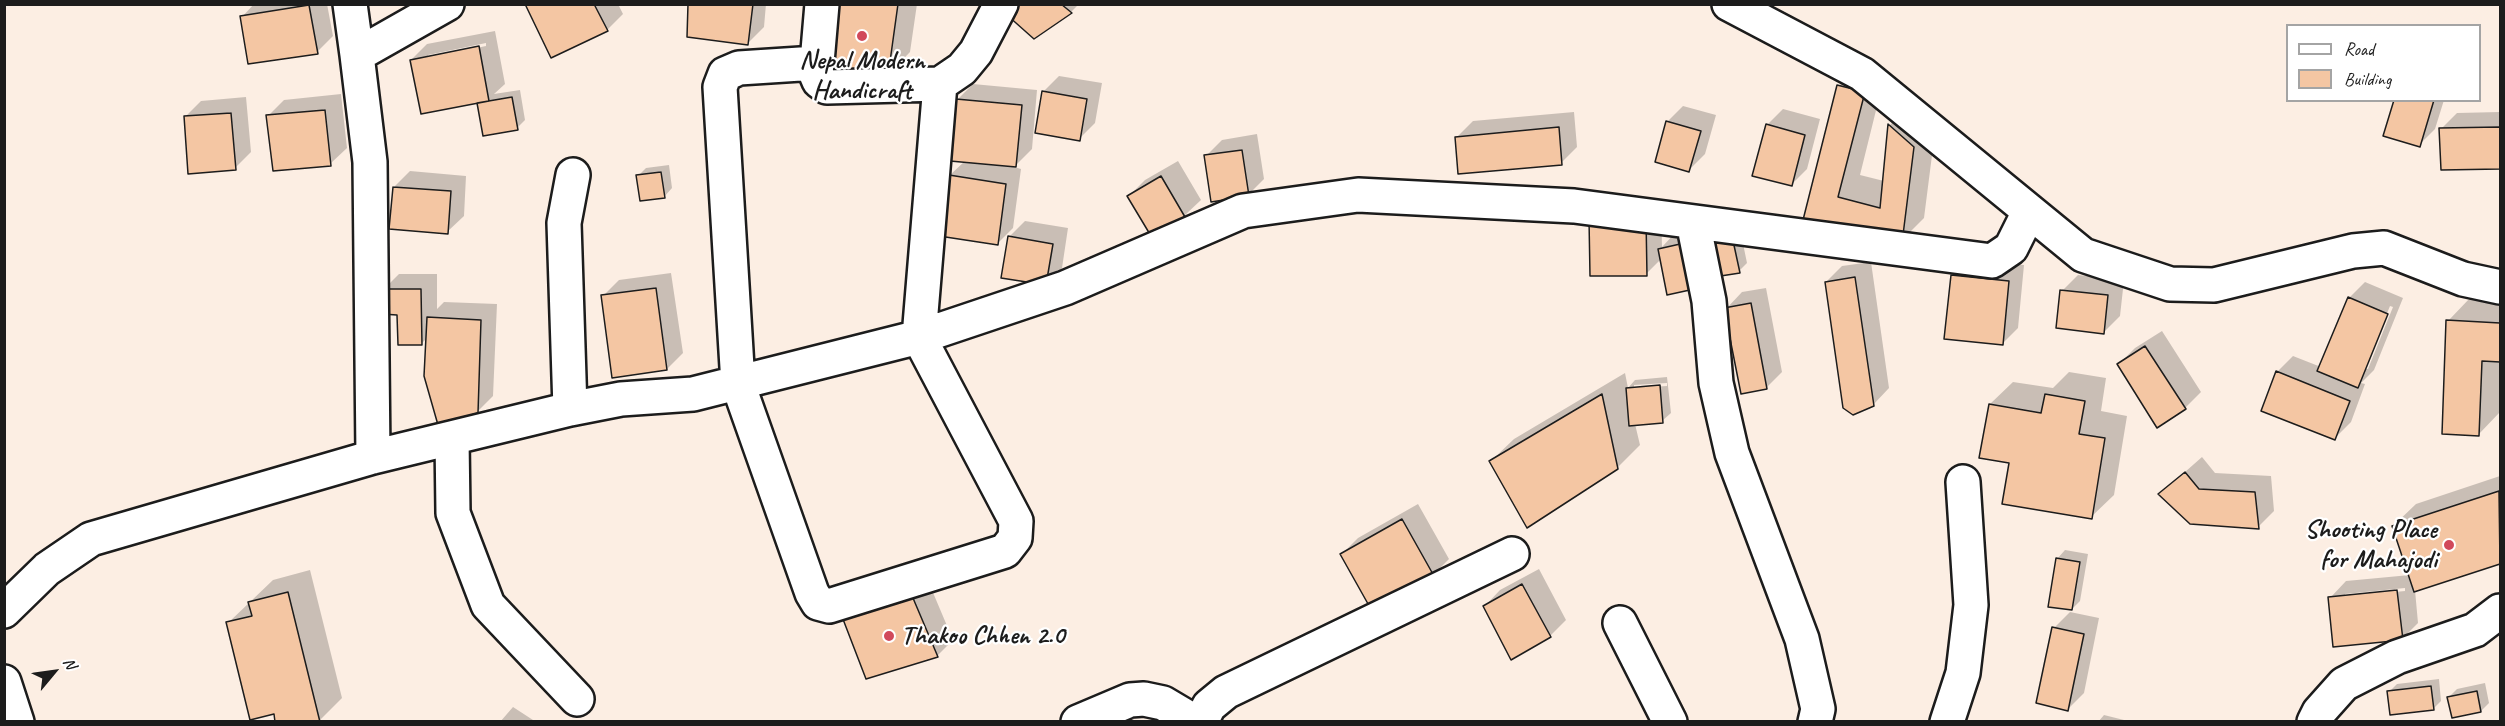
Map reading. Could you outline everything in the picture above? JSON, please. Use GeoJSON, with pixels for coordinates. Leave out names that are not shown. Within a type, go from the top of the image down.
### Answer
{"type":"FeatureCollection","features":[{"type":"Feature","properties":{"kind":"street"},"geometry":{"type":"LineString","coordinates":[[350,4],[370,162],[373,457]]}},
{"type":"Feature","properties":{"kind":"street"},"geometry":{"type":"LineString","coordinates":[[357,55],[447,4]]}},
{"type":"Feature","properties":{"kind":"street"},"geometry":{"type":"LineString","coordinates":[[822,4],[816,74],[819,81],[827,87],[940,84],[962,69],[976,52],[1001,4]]}},
{"type":"Feature","properties":{"kind":"street"},"geometry":{"type":"LineString","coordinates":[[1729,4],[1862,74],[2083,255],[2170,284],[2214,285],[2353,251],[2384,248],[2463,279],[2500,287]]}},
{"type":"Feature","properties":{"kind":"street"},"geometry":{"type":"LineString","coordinates":[[816,63],[739,68],[725,74],[720,87],[738,384],[812,592],[818,603],[829,606],[1005,551],[1015,538],[1016,522],[919,337],[940,84]]}},
{"type":"Feature","properties":{"kind":"street"},"geometry":{"type":"LineString","coordinates":[[570,409],[564,223],[573,175]]}},
{"type":"Feature","properties":{"kind":"street"},"geometry":{"type":"LineString","coordinates":[[4,611],[47,569],[91,539],[373,457],[570,409],[621,399],[693,394],[919,337],[1065,288],[1243,210],[1358,195],[1574,206],[1992,261],[2011,248],[2029,212]]}},
{"type":"Feature","properties":{"kind":"street"},"geometry":{"type":"LineString","coordinates":[[1693,222],[1709,301],[1716,383],[1732,453],[1802,639],[1818,709],[1815,722]]}},
{"type":"Feature","properties":{"kind":"street"},"geometry":{"type":"LineString","coordinates":[[452,438],[453,513],[488,605],[577,699]]}},
{"type":"Feature","properties":{"kind":"street"},"geometry":{"type":"LineString","coordinates":[[1947,722],[1963,673],[1971,605],[1963,482]]}},
{"type":"Feature","properties":{"kind":"street"},"geometry":{"type":"LineString","coordinates":[[1201,722],[1209,706],[1226,692],[1512,554]]}},
{"type":"Feature","properties":{"kind":"street"},"geometry":{"type":"LineString","coordinates":[[2314,722],[2319,712],[2344,684],[2397,657],[2475,630],[2500,611]]}},
{"type":"Feature","properties":{"kind":"street"},"geometry":{"type":"LineString","coordinates":[[1620,623],[1670,722]]}},
{"type":"Feature","properties":{"kind":"street"},"geometry":{"type":"LineString","coordinates":[[4,682],[17,722]]}},
{"type":"Feature","properties":{"kind":"street"},"geometry":{"type":"LineString","coordinates":[[1078,722],[1130,700],[1144,699],[1163,703],[1195,722]]}},
{"type":"Feature","properties":{"kind":"building"},"geometry":{"type":"Polygon","coordinates":[[[525,4],[594,4],[608,31],[551,58],[525,4]]]}},
{"type":"Feature","properties":{"kind":"building"},"geometry":{"type":"Polygon","coordinates":[[[688,4],[753,4],[748,45],[687,37],[688,4]]]}},
{"type":"Feature","properties":{"kind":"building","name":"Nepal Modern Handicraft"},"geometry":{"type":"Polygon","coordinates":[[[836,4],[898,4],[888,76],[827,68],[836,4]]]}},
{"type":"Feature","properties":{"kind":"building"},"geometry":{"type":"Polygon","coordinates":[[[1018,4],[1061,4],[1072,13],[1034,39],[1007,15],[1018,4]]]}},
{"type":"Feature","properties":{"kind":"building"},"geometry":{"type":"Polygon","coordinates":[[[309,5],[318,54],[248,64],[240,16],[309,5]]]}},
{"type":"Feature","properties":{"kind":"building"},"geometry":{"type":"Polygon","coordinates":[[[479,46],[489,101],[421,114],[410,60],[479,46]]]}},
{"type":"Feature","properties":{"kind":"building"},"geometry":{"type":"Polygon","coordinates":[[[1837,85],[1865,92],[1838,197],[1880,208],[1888,124],[1914,147],[1902,243],[1801,228],[1837,85]]]}},
{"type":"Feature","properties":{"kind":"building"},"geometry":{"type":"Polygon","coordinates":[[[1042,91],[1087,99],[1080,141],[1035,133],[1042,91]]]}},
{"type":"Feature","properties":{"kind":"building"},"geometry":{"type":"Polygon","coordinates":[[[512,97],[518,130],[483,136],[477,103],[512,97]]]}},
{"type":"Feature","properties":{"kind":"building"},"geometry":{"type":"Polygon","coordinates":[[[956,99],[1022,105],[1016,167],[950,161],[956,99]]]}},
{"type":"Feature","properties":{"kind":"building"},"geometry":{"type":"Polygon","coordinates":[[[2393,102],[2433,102],[2420,147],[2383,136],[2393,102]]]}},
{"type":"Feature","properties":{"kind":"building"},"geometry":{"type":"Polygon","coordinates":[[[325,110],[331,166],[273,171],[266,115],[325,110]]]}},
{"type":"Feature","properties":{"kind":"building"},"geometry":{"type":"Polygon","coordinates":[[[231,113],[236,170],[188,174],[184,116],[231,113]]]}},
{"type":"Feature","properties":{"kind":"building"},"geometry":{"type":"Polygon","coordinates":[[[1666,121],[1701,131],[1689,172],[1655,162],[1666,121]]]}},
{"type":"Feature","properties":{"kind":"building"},"geometry":{"type":"Polygon","coordinates":[[[1766,124],[1805,135],[1792,186],[1752,176],[1766,124]]]}},
{"type":"Feature","properties":{"kind":"building"},"geometry":{"type":"Polygon","coordinates":[[[1559,127],[1562,165],[1458,174],[1455,137],[1559,127]]]}},
{"type":"Feature","properties":{"kind":"building"},"geometry":{"type":"Polygon","coordinates":[[[2500,127],[2500,169],[2441,170],[2439,128],[2500,127]]]}},
{"type":"Feature","properties":{"kind":"building"},"geometry":{"type":"Polygon","coordinates":[[[1242,150],[1249,196],[1211,202],[1204,155],[1242,150]]]}},
{"type":"Feature","properties":{"kind":"building"},"geometry":{"type":"Polygon","coordinates":[[[661,172],[665,198],[640,201],[636,175],[661,172]]]}},
{"type":"Feature","properties":{"kind":"building"},"geometry":{"type":"Polygon","coordinates":[[[949,175],[1006,184],[998,245],[939,236],[949,175]]]}},
{"type":"Feature","properties":{"kind":"building"},"geometry":{"type":"Polygon","coordinates":[[[1161,176],[1185,217],[1151,236],[1127,196],[1161,176]]]}},
{"type":"Feature","properties":{"kind":"building"},"geometry":{"type":"Polygon","coordinates":[[[393,187],[451,191],[448,234],[389,229],[393,187]]]}},
{"type":"Feature","properties":{"kind":"building"},"geometry":{"type":"Polygon","coordinates":[[[1646,218],[1647,276],[1590,276],[1589,219],[1646,218]]]}},
{"type":"Feature","properties":{"kind":"building"},"geometry":{"type":"Polygon","coordinates":[[[1704,231],[1732,236],[1740,273],[1714,277],[1704,231]]]}},
{"type":"Feature","properties":{"kind":"building"},"geometry":{"type":"Polygon","coordinates":[[[1008,236],[1053,244],[1046,285],[1001,278],[1008,236]]]}},
{"type":"Feature","properties":{"kind":"building"},"geometry":{"type":"Polygon","coordinates":[[[1689,242],[1699,288],[1667,295],[1658,249],[1689,242]]]}},
{"type":"Feature","properties":{"kind":"building"},"geometry":{"type":"Polygon","coordinates":[[[1951,275],[2009,281],[2003,345],[1944,339],[1951,275]]]}},
{"type":"Feature","properties":{"kind":"building"},"geometry":{"type":"Polygon","coordinates":[[[1855,277],[1874,406],[1853,415],[1843,408],[1825,282],[1855,277]]]}},
{"type":"Feature","properties":{"kind":"building"},"geometry":{"type":"Polygon","coordinates":[[[656,288],[667,370],[612,378],[601,295],[656,288]]]}},
{"type":"Feature","properties":{"kind":"building"},"geometry":{"type":"Polygon","coordinates":[[[382,289],[421,289],[422,345],[398,345],[397,315],[382,314],[382,289]]]}},
{"type":"Feature","properties":{"kind":"building"},"geometry":{"type":"Polygon","coordinates":[[[2060,290],[2108,295],[2104,334],[2056,328],[2060,290]]]}},
{"type":"Feature","properties":{"kind":"building"},"geometry":{"type":"Polygon","coordinates":[[[2348,297],[2388,314],[2358,388],[2317,371],[2348,297]]]}},
{"type":"Feature","properties":{"kind":"building"},"geometry":{"type":"Polygon","coordinates":[[[1751,303],[1767,389],[1741,394],[1724,308],[1751,303]]]}},
{"type":"Feature","properties":{"kind":"building"},"geometry":{"type":"Polygon","coordinates":[[[427,317],[481,320],[478,413],[438,425],[424,376],[427,317]]]}},
{"type":"Feature","properties":{"kind":"building"},"geometry":{"type":"Polygon","coordinates":[[[2446,320],[2500,323],[2500,362],[2482,361],[2479,436],[2442,434],[2446,320]]]}},
{"type":"Feature","properties":{"kind":"building"},"geometry":{"type":"Polygon","coordinates":[[[2145,346],[2186,409],[2157,428],[2117,364],[2145,346]]]}},
{"type":"Feature","properties":{"kind":"building"},"geometry":{"type":"Polygon","coordinates":[[[2276,371],[2350,401],[2335,440],[2261,411],[2276,371]]]}},
{"type":"Feature","properties":{"kind":"building"},"geometry":{"type":"Polygon","coordinates":[[[1660,385],[1663,423],[1629,426],[1626,388],[1660,385]]]}},
{"type":"Feature","properties":{"kind":"building"},"geometry":{"type":"Polygon","coordinates":[[[1602,394],[1618,469],[1527,528],[1489,461],[1602,394]]]}},
{"type":"Feature","properties":{"kind":"building"},"geometry":{"type":"Polygon","coordinates":[[[2045,394],[2085,401],[2079,434],[2105,438],[2092,519],[2002,504],[2009,463],[1979,458],[1989,404],[2041,413],[2045,394]]]}},
{"type":"Feature","properties":{"kind":"building"},"geometry":{"type":"Polygon","coordinates":[[[2185,472],[2199,489],[2255,492],[2259,529],[2190,524],[2158,494],[2185,472]]]}},
{"type":"Feature","properties":{"kind":"building","name":"Shooting Place for Mahajodi"},"geometry":{"type":"Polygon","coordinates":[[[2499,491],[2500,564],[2414,592],[2392,526],[2499,491]]]}},
{"type":"Feature","properties":{"kind":"building"},"geometry":{"type":"Polygon","coordinates":[[[1402,519],[1434,576],[1372,611],[1340,554],[1402,519]]]}},
{"type":"Feature","properties":{"kind":"building"},"geometry":{"type":"Polygon","coordinates":[[[2056,558],[2080,562],[2072,610],[2048,607],[2056,558]]]}},
{"type":"Feature","properties":{"kind":"building"},"geometry":{"type":"Polygon","coordinates":[[[1522,584],[1551,637],[1511,660],[1483,606],[1522,584]]]}},
{"type":"Feature","properties":{"kind":"building"},"geometry":{"type":"Polygon","coordinates":[[[2397,590],[2403,640],[2333,647],[2328,597],[2397,590]]]}},
{"type":"Feature","properties":{"kind":"building","name":"Thakoo Chhen 2.0"},"geometry":{"type":"Polygon","coordinates":[[[910,591],[938,657],[866,679],[841,614],[910,591]]]}},
{"type":"Feature","properties":{"kind":"building"},"geometry":{"type":"Polygon","coordinates":[[[288,592],[320,722],[275,722],[274,714],[250,720],[226,622],[252,616],[248,602],[288,592]]]}},
{"type":"Feature","properties":{"kind":"building"},"geometry":{"type":"Polygon","coordinates":[[[2052,627],[2084,634],[2068,711],[2036,703],[2052,627]]]}},
{"type":"Feature","properties":{"kind":"building"},"geometry":{"type":"Polygon","coordinates":[[[2431,686],[2434,710],[2390,715],[2387,691],[2431,686]]]}},
{"type":"Feature","properties":{"kind":"building"},"geometry":{"type":"Polygon","coordinates":[[[2477,691],[2481,712],[2452,718],[2447,697],[2477,691]]]}},
{"type":"Feature","properties":{"kind":"place","name":"Nepal Modern Handicraft"},"geometry":{"type":"Point","coordinates":[862,36]}},
{"type":"Feature","properties":{"kind":"place","name":"Shooting Place for Mahajodi"},"geometry":{"type":"Point","coordinates":[2449,545]}},
{"type":"Feature","properties":{"kind":"place","name":"Thakoo Chhen 2.0"},"geometry":{"type":"Point","coordinates":[889,636]}}]}
